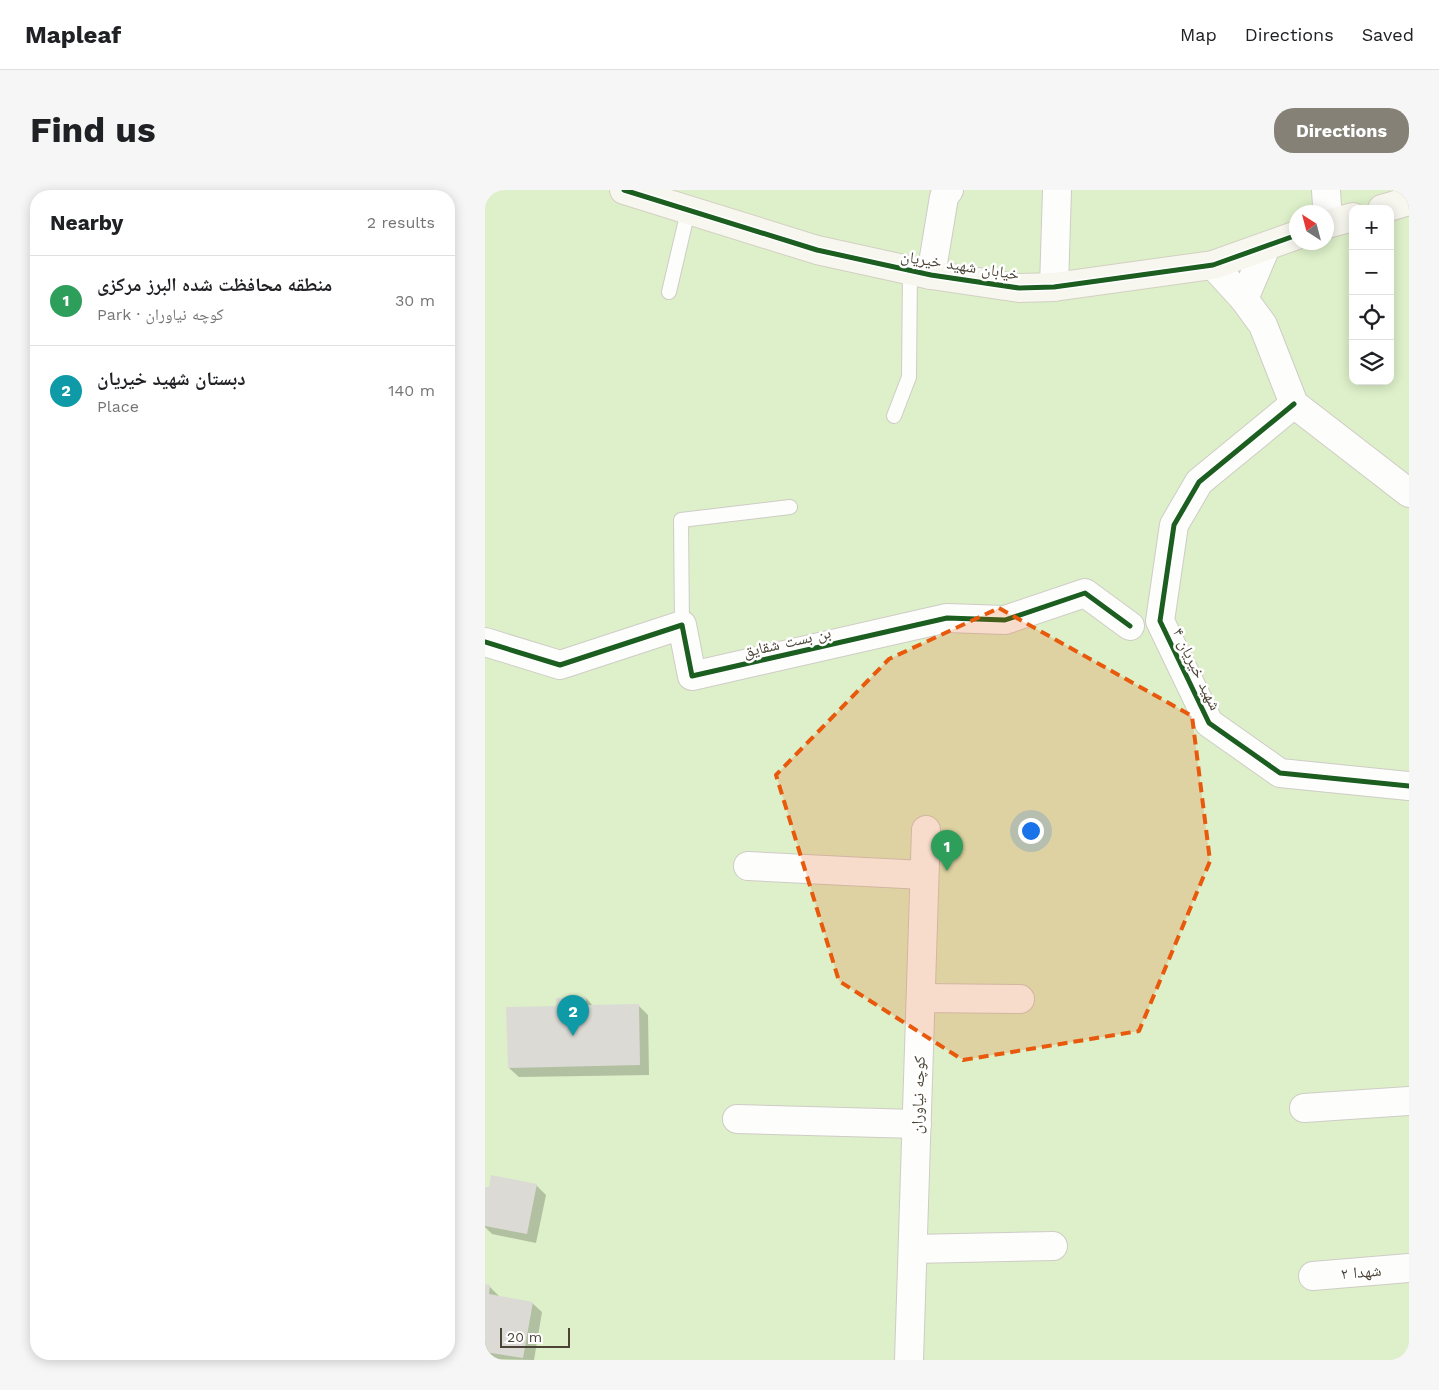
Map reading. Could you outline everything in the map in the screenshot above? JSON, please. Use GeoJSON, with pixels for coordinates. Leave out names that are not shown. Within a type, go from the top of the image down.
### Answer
{"type":"FeatureCollection","features":[{"type":"Feature","properties":{"kind":"street","name":"خیابان شهید خیریان"},"geometry":{"type":"LineString","coordinates":[[624,190],[817,250],[921,273],[1019,288],[1054,287],[1213,265],[1289,238]]}},
{"type":"Feature","properties":{"kind":"street"},"geometry":{"type":"LineString","coordinates":[[921,273],[944,197],[949,190]]}},
{"type":"Feature","properties":{"kind":"street"},"geometry":{"type":"LineString","coordinates":[[1054,287],[1057,190]]}},
{"type":"Feature","properties":{"kind":"street"},"geometry":{"type":"LineString","coordinates":[[1326,190],[1336,221]]}},
{"type":"Feature","properties":{"kind":"street"},"geometry":{"type":"LineString","coordinates":[[1394,205],[1409,201]]}},
{"type":"Feature","properties":{"kind":"street"},"geometry":{"type":"LineString","coordinates":[[1244,299],[1266,247]]}},
{"type":"Feature","properties":{"kind":"street"},"geometry":{"type":"LineString","coordinates":[[1213,265],[1244,299],[1263,325],[1294,404],[1409,493]]}},
{"type":"Feature","properties":{"kind":"street","name":"شهید خیریان ۴"},"geometry":{"type":"LineString","coordinates":[[1294,404],[1199,482],[1174,525],[1160,621],[1209,723],[1280,773],[1409,786]]}},
{"type":"Feature","properties":{"kind":"street","name":"بن بست شقایق"},"geometry":{"type":"LineString","coordinates":[[683,625],[692,676],[947,618],[1005,620],[1085,593],[1130,626]]}},
{"type":"Feature","properties":{"kind":"street"},"geometry":{"type":"LineString","coordinates":[[485,642],[560,665],[683,625]]}},
{"type":"Feature","properties":{"kind":"street","name":"کوچه نیاوران"},"geometry":{"type":"LineString","coordinates":[[909,1360],[926,830]]}},
{"type":"Feature","properties":{"kind":"street"},"geometry":{"type":"LineString","coordinates":[[749,866],[924,875]]}},
{"type":"Feature","properties":{"kind":"street"},"geometry":{"type":"LineString","coordinates":[[921,998],[1020,999]]}},
{"type":"Feature","properties":{"kind":"street"},"geometry":{"type":"LineString","coordinates":[[1304,1108],[1409,1101]]}},
{"type":"Feature","properties":{"kind":"street"},"geometry":{"type":"LineString","coordinates":[[737,1119],[917,1124]]}},
{"type":"Feature","properties":{"kind":"street"},"geometry":{"type":"LineString","coordinates":[[913,1250],[1053,1246]]}},
{"type":"Feature","properties":{"kind":"street","name":"شهدا ۲"},"geometry":{"type":"LineString","coordinates":[[1313,1276],[1409,1268]]}},
{"type":"Feature","properties":{"kind":"lane"},"geometry":{"type":"LineString","coordinates":[[669,292],[688,211]]}},
{"type":"Feature","properties":{"kind":"lane"},"geometry":{"type":"LineString","coordinates":[[894,416],[909,377],[921,273]]}},
{"type":"Feature","properties":{"kind":"lane"},"geometry":{"type":"LineString","coordinates":[[683,625],[681,520],[790,506]]}},
{"type":"Feature","properties":{"kind":"highlighted area"},"geometry":{"type":"Polygon","coordinates":[[[999,608],[1192,716],[1210,861],[1139,1031],[963,1060],[839,981],[776,775],[889,659],[999,608]]]}},
{"type":"Feature","properties":{"kind":"green space"},"geometry":{"type":"Polygon","coordinates":[[[485,190],[1409,190],[1409,1360],[485,1360],[485,190]]]}},
{"type":"Feature","properties":{"kind":"building"},"geometry":{"type":"Polygon","coordinates":[[[586,997],[586,1005],[639,1004],[640,1065],[508,1068],[506,1007],[556,1006],[556,998],[586,997]]]}},
{"type":"Feature","properties":{"kind":"building"},"geometry":{"type":"Polygon","coordinates":[[[491,1175],[537,1184],[527,1234],[485,1226],[485,1187],[489,1187],[491,1175]]]}},
{"type":"Feature","properties":{"kind":"building"},"geometry":{"type":"Polygon","coordinates":[[[485,1284],[490,1285],[489,1294],[533,1302],[523,1358],[485,1352],[485,1284]]]}},
{"type":"Feature","properties":{"kind":"cycle path"},"geometry":{"type":"LineString","coordinates":[[624,190],[817,250],[931,275],[1019,288],[1054,287],[1213,265],[1289,238]]}},
{"type":"Feature","properties":{"kind":"cycle path"},"geometry":{"type":"LineString","coordinates":[[1294,404],[1199,482],[1174,525],[1160,621],[1209,723],[1280,773],[1409,786]]}},
{"type":"Feature","properties":{"kind":"cycle path"},"geometry":{"type":"LineString","coordinates":[[485,642],[560,665],[682,625],[692,676],[947,618],[1005,620],[1085,593],[1130,626]]}},
{"type":"Feature","properties":{"kind":"place","name":"منطقه محافظت شده البرز مرکزی"},"geometry":{"type":"Point","coordinates":[947,871]}},
{"type":"Feature","properties":{"kind":"place","name":"دبستان شهید خیریان"},"geometry":{"type":"Point","coordinates":[573,1036]}}]}
